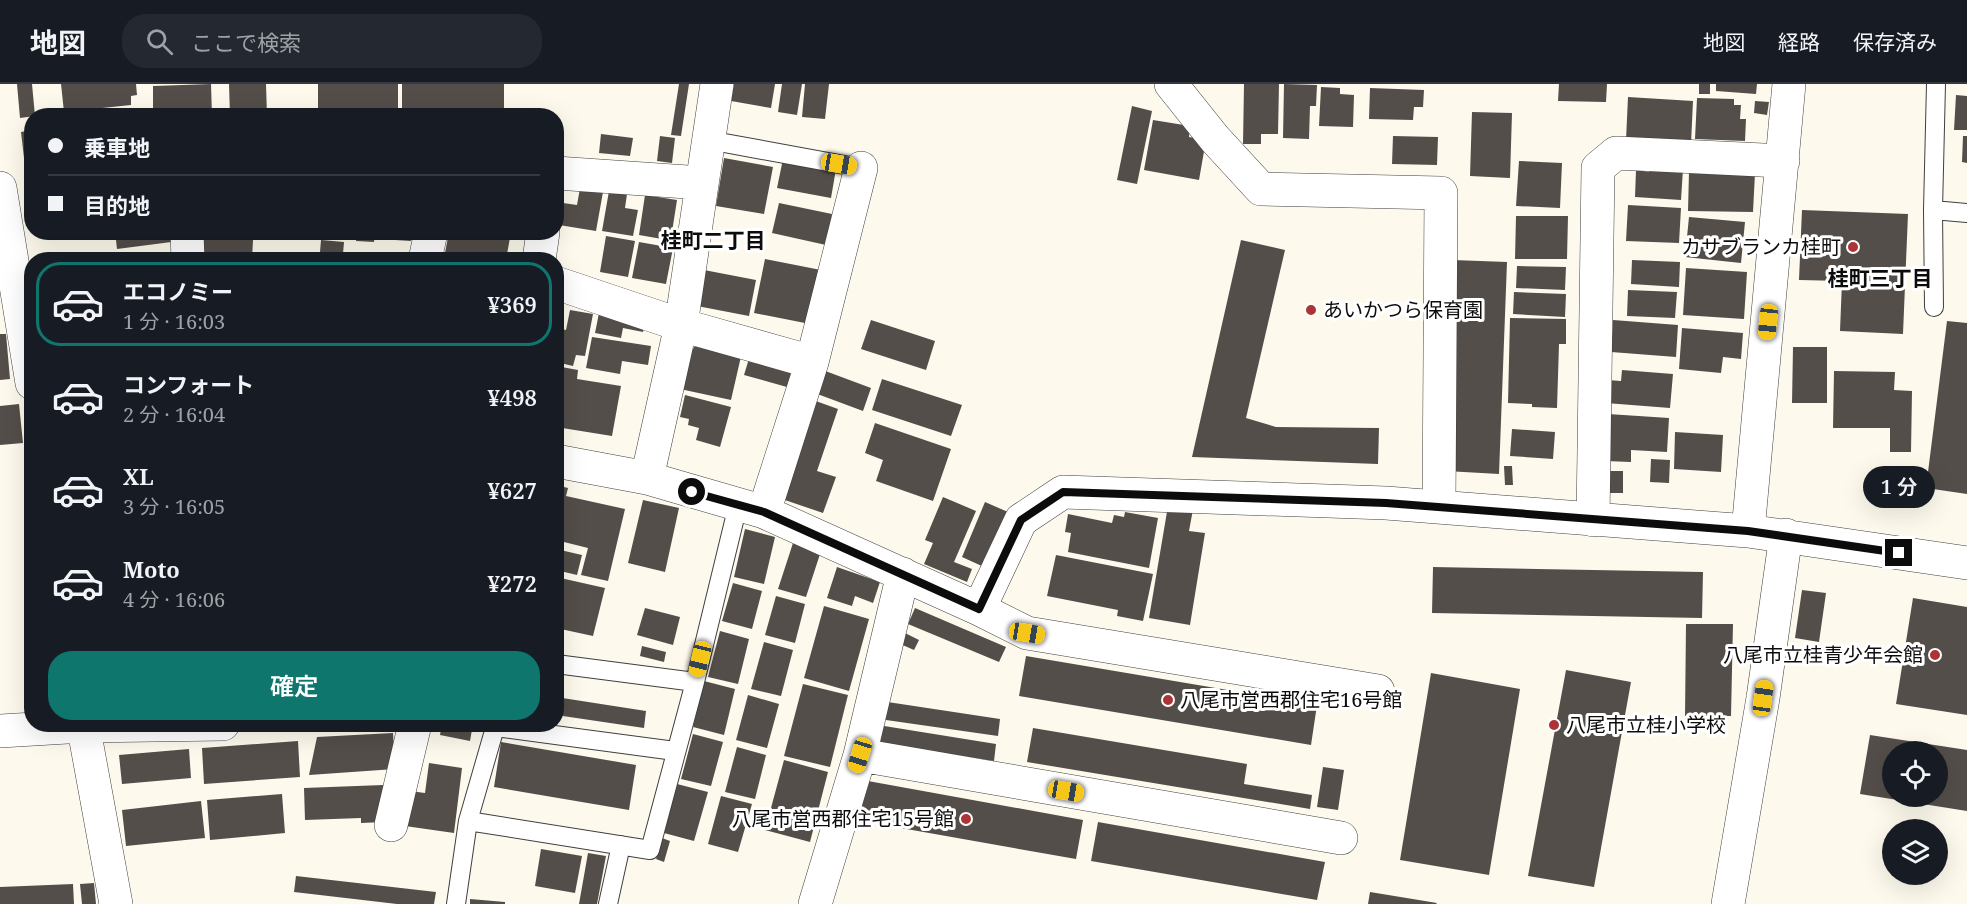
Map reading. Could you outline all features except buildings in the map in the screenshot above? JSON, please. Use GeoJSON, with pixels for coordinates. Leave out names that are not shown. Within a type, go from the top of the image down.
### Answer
{"type":"FeatureCollection","features":[{"type":"Feature","properties":{"kind":"street"},"geometry":{"type":"LineString","coordinates":[[647,478],[681,325],[717,84]]}},
{"type":"Feature","properties":{"kind":"street"},"geometry":{"type":"LineString","coordinates":[[1172,84],[1215,139],[1262,189],[1440,193],[1439,507]]}},
{"type":"Feature","properties":{"kind":"street"},"geometry":{"type":"LineString","coordinates":[[1748,531],[1789,84]]}},
{"type":"Feature","properties":{"kind":"street"},"geometry":{"type":"LineString","coordinates":[[1593,520],[1598,168],[1616,153],[1783,161]]}},
{"type":"Feature","properties":{"kind":"street"},"geometry":{"type":"LineString","coordinates":[[751,508],[812,362],[861,168]]}},
{"type":"Feature","properties":{"kind":"street"},"geometry":{"type":"LineString","coordinates":[[564,174],[702,183]]}},
{"type":"Feature","properties":{"kind":"street"},"geometry":{"type":"LineString","coordinates":[[1,196],[24,335]]}},
{"type":"Feature","properties":{"kind":"street"},"geometry":{"type":"LineString","coordinates":[[564,286],[681,325],[812,362]]}},
{"type":"Feature","properties":{"kind":"street"},"geometry":{"type":"LineString","coordinates":[[564,462],[647,478],[751,508],[903,574],[1027,633],[1378,691]]}},
{"type":"Feature","properties":{"kind":"street"},"geometry":{"type":"LineString","coordinates":[[979,609],[1021,520],[1063,492],[1386,503],[1748,531],[1967,563]]}},
{"type":"Feature","properties":{"kind":"street"},"geometry":{"type":"LineString","coordinates":[[1728,904],[1763,698],[1786,535]]}},
{"type":"Feature","properties":{"kind":"street"},"geometry":{"type":"LineString","coordinates":[[815,904],[860,755],[903,574]]}},
{"type":"Feature","properties":{"kind":"street"},"geometry":{"type":"LineString","coordinates":[[0,731],[24,729]]}},
{"type":"Feature","properties":{"kind":"street"},"geometry":{"type":"LineString","coordinates":[[84,732],[116,904]]}},
{"type":"Feature","properties":{"kind":"street"},"geometry":{"type":"LineString","coordinates":[[391,825],[413,732]]}},
{"type":"Feature","properties":{"kind":"street"},"geometry":{"type":"LineString","coordinates":[[860,755],[1341,838]]}},
{"type":"Feature","properties":{"kind":"lane"},"geometry":{"type":"LineString","coordinates":[[1934,307],[1933,210],[1936,84]]}},
{"type":"Feature","properties":{"kind":"lane"},"geometry":{"type":"LineString","coordinates":[[708,140],[861,168]]}},
{"type":"Feature","properties":{"kind":"lane"},"geometry":{"type":"LineString","coordinates":[[1933,210],[1967,213]]}},
{"type":"Feature","properties":{"kind":"lane"},"geometry":{"type":"LineString","coordinates":[[468,821],[650,850],[695,682],[751,508]]}},
{"type":"Feature","properties":{"kind":"lane"},"geometry":{"type":"LineString","coordinates":[[564,665],[695,682]]}},
{"type":"Feature","properties":{"kind":"lane"},"geometry":{"type":"LineString","coordinates":[[456,904],[468,821],[494,732]]}},
{"type":"Feature","properties":{"kind":"lane"},"geometry":{"type":"LineString","coordinates":[[539,732],[675,751]]}},
{"type":"Feature","properties":{"kind":"lane"},"geometry":{"type":"LineString","coordinates":[[608,904],[621,846]]}},
{"type":"Feature","properties":{"kind":"place","name":"カサブランカ桂町"},"geometry":{"type":"Point","coordinates":[1853,247]}},
{"type":"Feature","properties":{"kind":"place","name":"あいかつら保育園"},"geometry":{"type":"Point","coordinates":[1311,310]}},
{"type":"Feature","properties":{"kind":"place","name":"八尾市立桂青少年会館"},"geometry":{"type":"Point","coordinates":[1935,655]}},
{"type":"Feature","properties":{"kind":"place","name":"八尾市営西郡住宅16号館"},"geometry":{"type":"Point","coordinates":[1168,700]}},
{"type":"Feature","properties":{"kind":"place","name":"八尾市立桂小学校"},"geometry":{"type":"Point","coordinates":[1554,725]}},
{"type":"Feature","properties":{"kind":"place","name":"八尾市営西郡住宅15号館"},"geometry":{"type":"Point","coordinates":[966,819]}},
{"type":"Feature","properties":{"kind":"district","name":"桂町二丁目"},"geometry":{"type":"Point","coordinates":[713,241]}},
{"type":"Feature","properties":{"kind":"district","name":"桂町三丁目"},"geometry":{"type":"Point","coordinates":[1880,279]}},
{"type":"Feature","properties":{"kind":"route"},"geometry":{"type":"LineString","coordinates":[[692,492],[764,512],[979,609],[1021,520],[1063,492],[1386,503],[1748,531],[1899,553]]}}]}
